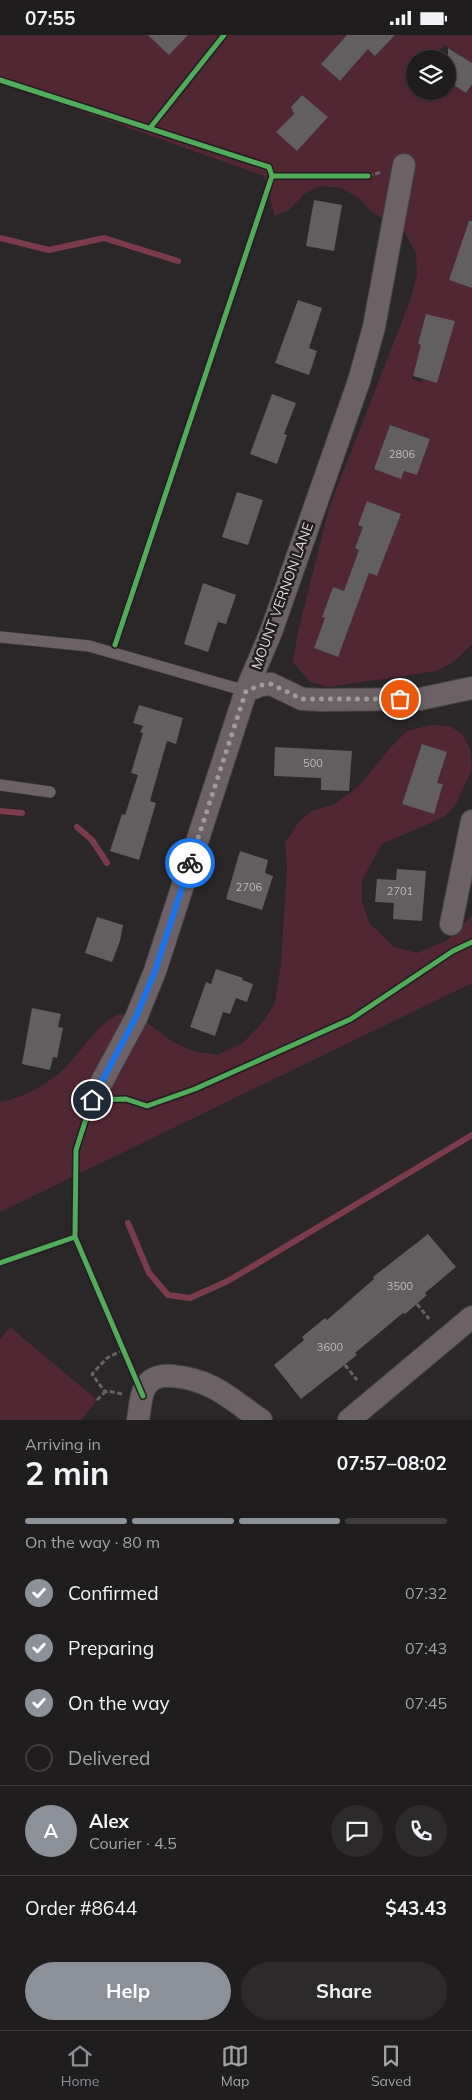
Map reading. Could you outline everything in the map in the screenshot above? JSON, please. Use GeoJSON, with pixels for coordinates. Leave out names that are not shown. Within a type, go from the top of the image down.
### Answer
{"type":"FeatureCollection","features":[{"type":"Feature","properties":{"kind":"street","name":"MOUNT VERNON LANE"},"geometry":{"type":"LineString","coordinates":[[92,1100],[136,1017],[155,971],[246,691],[271,632],[359,381],[374,327],[404,165]]}},
{"type":"Feature","properties":{"kind":"street"},"geometry":{"type":"LineString","coordinates":[[246,691],[261,685],[271,684],[302,699],[420,699],[472,688]]}},
{"type":"Feature","properties":{"kind":"street"},"geometry":{"type":"LineString","coordinates":[[451,924],[472,821]]}},
{"type":"Feature","properties":{"kind":"street"},"geometry":{"type":"LineString","coordinates":[[349,1420],[472,1317]]}},
{"type":"Feature","properties":{"kind":"street"},"geometry":{"type":"LineString","coordinates":[[138,1420],[145,1388],[152,1379],[168,1376],[199,1380],[212,1386],[261,1420]]}},
{"type":"Feature","properties":{"kind":"lane"},"geometry":{"type":"LineString","coordinates":[[0,637],[89,646],[246,691]]}},
{"type":"Feature","properties":{"kind":"lane"},"geometry":{"type":"LineString","coordinates":[[0,785],[50,792]]}},
{"type":"Feature","properties":{"kind":"path"},"geometry":{"type":"LineString","coordinates":[[417,1304],[430,1319]]}},
{"type":"Feature","properties":{"kind":"path"},"geometry":{"type":"LineString","coordinates":[[119,1342],[126,1358]]}},
{"type":"Feature","properties":{"kind":"path"},"geometry":{"type":"LineString","coordinates":[[115,1393],[105,1392],[92,1374],[107,1358],[123,1350]]}},
{"type":"Feature","properties":{"kind":"path"},"geometry":{"type":"LineString","coordinates":[[345,1365],[357,1380]]}},
{"type":"Feature","properties":{"kind":"path"},"geometry":{"type":"LineString","coordinates":[[98,1400],[105,1392]]}},
{"type":"Feature","properties":{"kind":"shaded area"},"geometry":{"type":"Polygon","coordinates":[[[0,35],[347,35],[321,64],[340,81],[368,49],[376,55],[393,35],[472,35],[472,63],[456,53],[456,50],[452,50],[444,45],[440,50],[406,50],[406,100],[456,100],[456,86],[466,93],[472,84],[472,225],[468,224],[450,280],[472,288],[472,644],[455,661],[437,671],[329,687],[310,682],[293,662],[298,632],[329,508],[410,301],[417,275],[416,253],[405,233],[369,210],[360,199],[342,188],[319,186],[304,194],[289,210],[275,216],[264,176],[0,82],[0,35]],[[302,95],[291,107],[294,114],[277,132],[297,151],[328,117],[302,95]],[[426,314],[418,344],[425,346],[419,354],[412,379],[421,382],[422,379],[437,383],[454,322],[426,314]],[[390,425],[374,469],[401,478],[404,471],[417,475],[430,439],[390,425]],[[367,501],[358,525],[363,527],[355,548],[359,550],[353,567],[377,576],[401,514],[367,501]],[[333,587],[322,617],[327,619],[322,626],[314,648],[338,657],[333,587]]]}},
{"type":"Feature","properties":{"kind":"shaded area"},"geometry":{"type":"Polygon","coordinates":[[[431,725],[450,726],[462,734],[470,749],[472,769],[455,806],[444,817],[382,844],[362,880],[362,902],[370,924],[394,947],[417,953],[446,941],[472,916],[472,983],[0,1212],[0,1102],[36,1089],[53,1078],[67,1066],[96,1032],[109,1020],[117,1015],[134,1013],[173,1042],[193,1051],[217,1055],[243,1043],[263,1022],[275,1003],[281,963],[287,868],[285,843],[298,823],[311,811],[333,805],[358,787],[391,747],[407,731],[431,725]],[[423,744],[402,804],[434,814],[442,785],[437,783],[447,752],[423,744]]]}},
{"type":"Feature","properties":{"kind":"shaded area"},"geometry":{"type":"Polygon","coordinates":[[[10,1327],[97,1400],[81,1420],[0,1420],[0,1340],[10,1327]]]}},
{"type":"Feature","properties":{"kind":"building"},"geometry":{"type":"Polygon","coordinates":[[[148,35],[188,35],[169,55],[148,35]]]}},
{"type":"Feature","properties":{"kind":"building"},"geometry":{"type":"Polygon","coordinates":[[[347,35],[395,35],[375,56],[368,49],[340,81],[321,64],[347,35]]]}},
{"type":"Feature","properties":{"kind":"building"},"geometry":{"type":"Polygon","coordinates":[[[456,53],[472,63],[472,84],[466,93],[456,86],[456,53]]]}},
{"type":"Feature","properties":{"kind":"building"},"geometry":{"type":"Polygon","coordinates":[[[302,95],[328,117],[297,151],[276,132],[294,114],[291,107],[302,95]]]}},
{"type":"Feature","properties":{"kind":"building"},"geometry":{"type":"Polygon","coordinates":[[[314,200],[342,205],[334,251],[306,246],[314,200]]]}},
{"type":"Feature","properties":{"kind":"building"},"geometry":{"type":"Polygon","coordinates":[[[469,221],[472,221],[472,288],[449,280],[469,221]]]}},
{"type":"Feature","properties":{"kind":"building"},"geometry":{"type":"Polygon","coordinates":[[[298,300],[322,308],[309,348],[317,351],[309,375],[275,363],[298,300]]]}},
{"type":"Feature","properties":{"kind":"building"},"geometry":{"type":"Polygon","coordinates":[[[426,314],[455,321],[437,383],[413,376],[421,345],[418,344],[426,314]]]}},
{"type":"Feature","properties":{"kind":"building"},"geometry":{"type":"Polygon","coordinates":[[[272,394],[296,403],[284,434],[287,435],[277,464],[250,454],[272,394]]]}},
{"type":"Feature","properties":{"kind":"building"},"geometry":{"type":"Polygon","coordinates":[[[390,425],[430,439],[417,475],[404,471],[401,479],[374,469],[390,425]]]}},
{"type":"Feature","properties":{"kind":"building"},"geometry":{"type":"Polygon","coordinates":[[[237,492],[263,500],[248,545],[222,537],[237,492]]]}},
{"type":"Feature","properties":{"kind":"building"},"geometry":{"type":"Polygon","coordinates":[[[367,501],[401,514],[377,576],[369,573],[338,657],[314,648],[325,618],[322,617],[333,587],[344,591],[359,550],[355,548],[363,527],[358,525],[367,501]]]}},
{"type":"Feature","properties":{"kind":"building"},"geometry":{"type":"Polygon","coordinates":[[[203,583],[236,595],[226,624],[218,622],[208,652],[184,644],[203,583]]]}},
{"type":"Feature","properties":{"kind":"building"},"geometry":{"type":"Polygon","coordinates":[[[139,705],[183,718],[176,744],[167,741],[150,801],[156,803],[139,860],[110,851],[122,814],[125,815],[138,775],[131,773],[143,733],[140,732],[143,726],[133,723],[139,705]]]}},
{"type":"Feature","properties":{"kind":"building"},"geometry":{"type":"Polygon","coordinates":[[[422,744],[447,752],[437,783],[443,784],[434,814],[402,804],[422,744]]]}},
{"type":"Feature","properties":{"kind":"building"},"geometry":{"type":"Polygon","coordinates":[[[275,747],[352,751],[349,791],[321,790],[321,778],[274,776],[275,747]]]}},
{"type":"Feature","properties":{"kind":"building"},"geometry":{"type":"Polygon","coordinates":[[[240,851],[268,860],[265,873],[273,876],[262,910],[226,899],[240,851]]]}},
{"type":"Feature","properties":{"kind":"building"},"geometry":{"type":"Polygon","coordinates":[[[397,869],[426,871],[422,921],[393,919],[394,903],[375,902],[377,879],[396,880],[397,869]]]}},
{"type":"Feature","properties":{"kind":"building"},"geometry":{"type":"Polygon","coordinates":[[[97,917],[123,925],[120,941],[112,962],[85,953],[97,917]]]}},
{"type":"Feature","properties":{"kind":"building"},"geometry":{"type":"Polygon","coordinates":[[[216,969],[243,978],[242,980],[253,984],[247,1002],[236,998],[230,1014],[223,1012],[215,1036],[190,1027],[206,982],[211,984],[216,969]]]}},
{"type":"Feature","properties":{"kind":"building"},"geometry":{"type":"Polygon","coordinates":[[[32,1008],[61,1014],[58,1027],[63,1028],[57,1058],[53,1057],[50,1070],[22,1064],[32,1008]]]}},
{"type":"Feature","properties":{"kind":"building"},"geometry":{"type":"Polygon","coordinates":[[[428,1234],[456,1267],[425,1293],[427,1295],[405,1314],[403,1313],[355,1353],[357,1355],[301,1399],[274,1365],[304,1340],[302,1337],[325,1318],[327,1320],[374,1279],[373,1277],[428,1234]]]}},
{"type":"Feature","properties":{"kind":"waterway"},"geometry":{"type":"LineString","coordinates":[[0,238],[49,250],[104,238],[178,261]]}},
{"type":"Feature","properties":{"kind":"waterway"},"geometry":{"type":"LineString","coordinates":[[0,811],[22,813]]}},
{"type":"Feature","properties":{"kind":"waterway"},"geometry":{"type":"LineString","coordinates":[[77,827],[92,840],[107,863]]}},
{"type":"Feature","properties":{"kind":"waterway"},"geometry":{"type":"LineString","coordinates":[[128,1223],[149,1273],[168,1295],[190,1298],[228,1281],[472,1135]]}},
{"type":"Feature","properties":{"kind":"cycle path"},"geometry":{"type":"LineString","coordinates":[[150,128],[224,35]]}},
{"type":"Feature","properties":{"kind":"cycle path"},"geometry":{"type":"LineString","coordinates":[[0,80],[269,167],[272,176],[115,645]]}},
{"type":"Feature","properties":{"kind":"cycle path"},"geometry":{"type":"LineString","coordinates":[[272,176],[368,176]]}},
{"type":"Feature","properties":{"kind":"cycle path"},"geometry":{"type":"LineString","coordinates":[[143,1396],[75,1237],[76,1150],[92,1100],[126,1099],[147,1106],[195,1089],[351,1019],[453,951],[472,942]]}},
{"type":"Feature","properties":{"kind":"cycle path"},"geometry":{"type":"LineString","coordinates":[[0,1263],[75,1237]]}},
{"type":"Feature","properties":{"kind":"way so far"},"geometry":{"type":"LineString","coordinates":[[190,863],[246,691],[261,685],[271,684],[302,699],[400,699]]}},
{"type":"Feature","properties":{"kind":"route"},"geometry":{"type":"LineString","coordinates":[[92,1100],[136,1017],[155,971],[190,863]]}}]}
